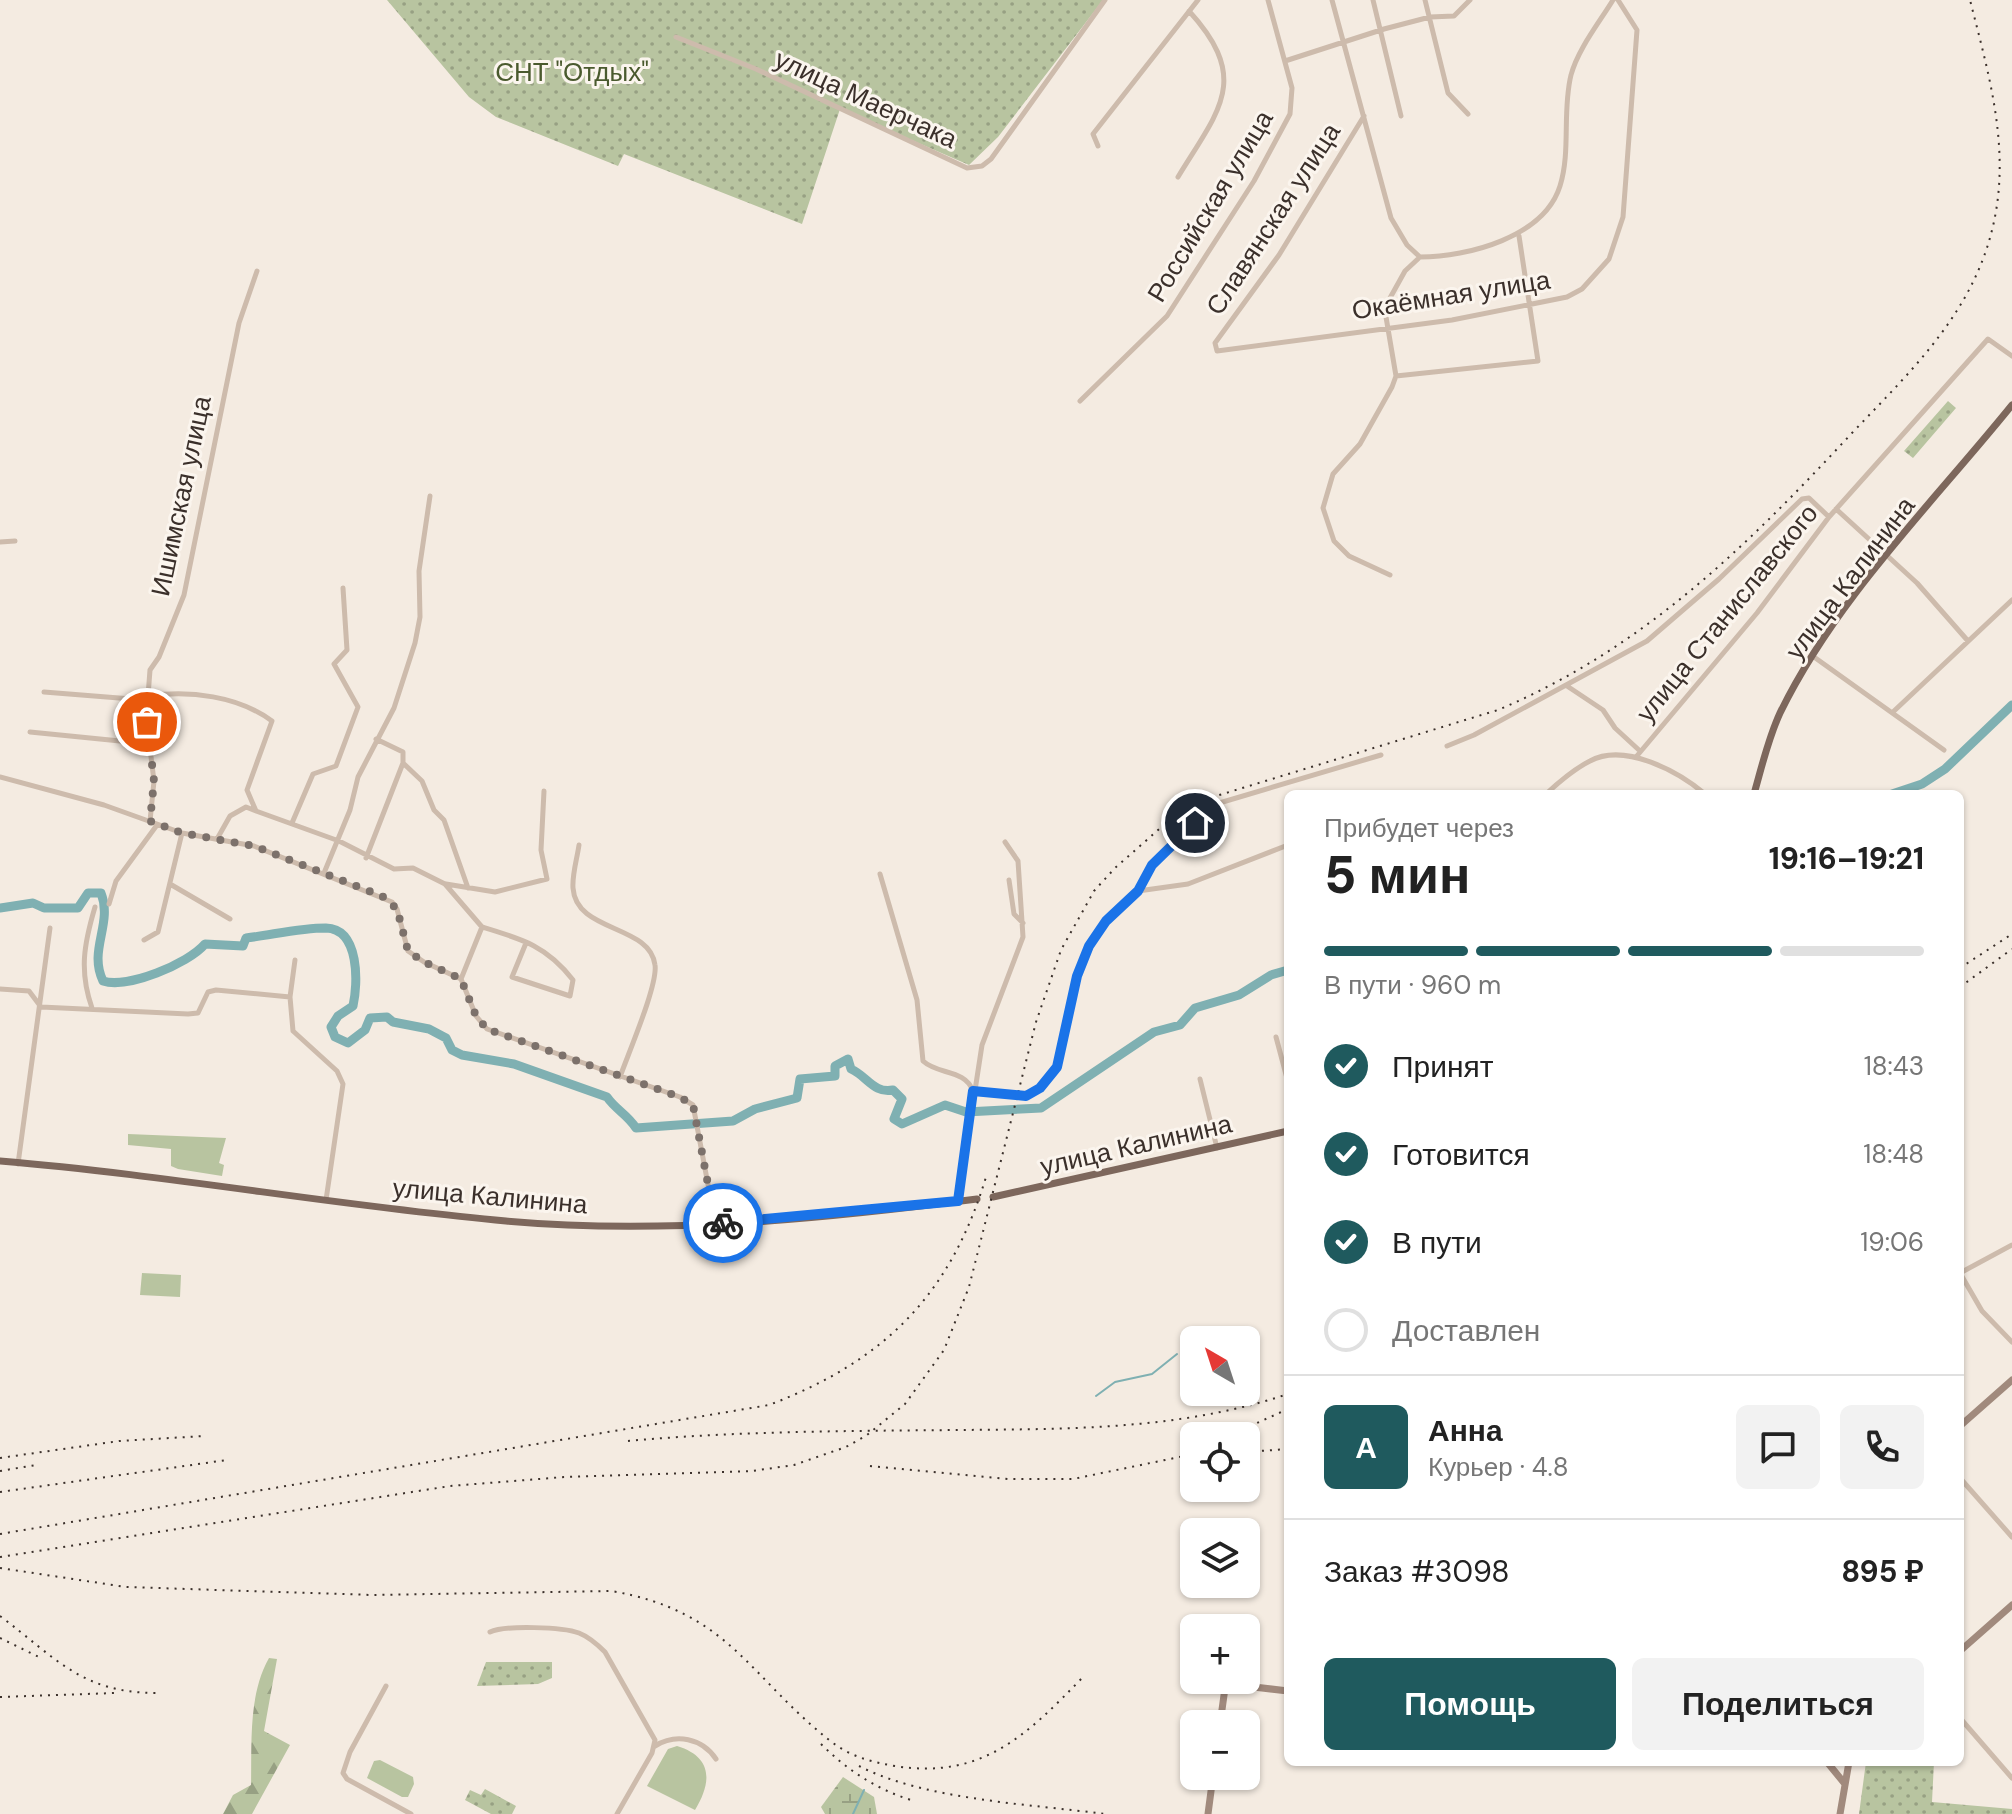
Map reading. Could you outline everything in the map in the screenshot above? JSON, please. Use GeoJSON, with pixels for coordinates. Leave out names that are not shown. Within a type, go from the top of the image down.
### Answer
{"type":"FeatureCollection","features":[{"type":"Feature","properties":{"kind":"main road","name":"улица Калинина"},"geometry":{"type":"LineString","coordinates":[[1755,790],[1776,723],[1814,657],[1886,555],[2012,405]]}},
{"type":"Feature","properties":{"kind":"main road","name":"улица Калинина"},"geometry":{"type":"LineString","coordinates":[[0,1161],[508,1222],[638,1227],[712,1224],[978,1199],[1284,1132]]}},
{"type":"Feature","properties":{"kind":"street","name":"улица Маерчака"},"geometry":{"type":"LineString","coordinates":[[676,37],[756,69],[967,168],[982,166],[991,159],[1105,0]]}},
{"type":"Feature","properties":{"kind":"street"},"geometry":{"type":"LineString","coordinates":[[1098,146],[1093,134],[1198,0]]}},
{"type":"Feature","properties":{"kind":"street","name":"Российская улица"},"geometry":{"type":"LineString","coordinates":[[1080,401],[1167,316],[1254,181],[1293,103],[1268,0]]}},
{"type":"Feature","properties":{"kind":"street"},"geometry":{"type":"LineString","coordinates":[[1332,0],[1391,218],[1407,245],[1420,257]]}},
{"type":"Feature","properties":{"kind":"street"},"geometry":{"type":"LineString","coordinates":[[1373,0],[1401,116]]}},
{"type":"Feature","properties":{"kind":"street"},"geometry":{"type":"LineString","coordinates":[[1425,0],[1448,93],[1468,114]]}},
{"type":"Feature","properties":{"kind":"street"},"geometry":{"type":"LineString","coordinates":[[1285,61],[1430,17],[1454,16],[1470,0]]}},
{"type":"Feature","properties":{"kind":"street"},"geometry":{"type":"LineString","coordinates":[[1390,575],[1349,556],[1334,541],[1323,508],[1333,474],[1360,444],[1396,376],[1388,327],[1390,298],[1405,271],[1420,257],[1453,253],[1519,236],[1545,212],[1560,188],[1571,77],[1616,0]]}},
{"type":"Feature","properties":{"kind":"street","name":"Окаёмная улица"},"geometry":{"type":"LineString","coordinates":[[1215,343],[1221,352],[1531,305],[1567,297],[1582,289],[1609,259],[1623,217],[1637,30],[1616,0]]}},
{"type":"Feature","properties":{"kind":"street"},"geometry":{"type":"LineString","coordinates":[[1178,177],[1222,105],[1225,90],[1213,40],[1189,11]]}},
{"type":"Feature","properties":{"kind":"street","name":"Славянская улица"},"geometry":{"type":"LineString","coordinates":[[1215,343],[1279,255],[1364,116]]}},
{"type":"Feature","properties":{"kind":"street"},"geometry":{"type":"LineString","coordinates":[[1396,376],[1538,361],[1519,236]]}},
{"type":"Feature","properties":{"kind":"street","name":"Ишимская улица"},"geometry":{"type":"LineString","coordinates":[[150,821],[154,781],[146,698],[150,670],[159,657],[184,595],[239,323],[257,271]]}},
{"type":"Feature","properties":{"kind":"street","name":"улица Станиславского"},"geometry":{"type":"LineString","coordinates":[[1829,517],[1809,498],[1802,499],[1719,579],[1647,641],[1622,652],[1567,686],[1603,710],[1638,754],[1757,613],[1829,517],[1988,339],[2012,356]]}},
{"type":"Feature","properties":{"kind":"street"},"geometry":{"type":"LineString","coordinates":[[324,873],[339,841],[358,777],[394,708],[415,643],[420,617],[419,571],[430,496]]}},
{"type":"Feature","properties":{"kind":"street"},"geometry":{"type":"LineString","coordinates":[[1836,509],[1917,583],[1968,641]]}},
{"type":"Feature","properties":{"kind":"street"},"geometry":{"type":"LineString","coordinates":[[0,542],[15,541]]}},
{"type":"Feature","properties":{"kind":"street"},"geometry":{"type":"LineString","coordinates":[[292,823],[313,774],[336,766],[358,707],[334,664],[347,650],[343,588]]}},
{"type":"Feature","properties":{"kind":"street"},"geometry":{"type":"LineString","coordinates":[[1894,711],[2012,600]]}},
{"type":"Feature","properties":{"kind":"street"},"geometry":{"type":"LineString","coordinates":[[1814,657],[1894,711],[1944,750]]}},
{"type":"Feature","properties":{"kind":"street"},"geometry":{"type":"LineString","coordinates":[[1447,746],[1567,686]]}},
{"type":"Feature","properties":{"kind":"street"},"geometry":{"type":"LineString","coordinates":[[44,692],[146,698],[172,692],[229,700],[258,711],[272,721],[247,790],[256,811]]}},
{"type":"Feature","properties":{"kind":"street"},"geometry":{"type":"LineString","coordinates":[[30,732],[150,744]]}},
{"type":"Feature","properties":{"kind":"street"},"geometry":{"type":"LineString","coordinates":[[366,858],[403,763],[403,752],[376,739]]}},
{"type":"Feature","properties":{"kind":"street"},"geometry":{"type":"LineString","coordinates":[[1550,790],[1569,773],[1593,759],[1638,754],[1675,771],[1700,790]]}},
{"type":"Feature","properties":{"kind":"street"},"geometry":{"type":"LineString","coordinates":[[973,1091],[1026,1096],[1040,1088],[1057,1067],[1077,976],[1089,946],[1106,921],[1138,891],[1152,865],[1216,804],[1381,755]]}},
{"type":"Feature","properties":{"kind":"street"},"geometry":{"type":"LineString","coordinates":[[403,763],[422,781],[434,810],[444,820],[458,868],[468,888]]}},
{"type":"Feature","properties":{"kind":"street"},"geometry":{"type":"LineString","coordinates":[[0,777],[182,833],[254,846],[392,902],[397,909],[408,951],[461,979],[476,1016],[487,1029],[680,1097],[693,1105],[697,1114],[712,1224]]}},
{"type":"Feature","properties":{"kind":"street"},"geometry":{"type":"LineString","coordinates":[[217,839],[230,816],[246,807],[339,841],[366,858],[394,869],[413,868],[445,884],[495,892],[547,879],[541,850],[544,791]]}},
{"type":"Feature","properties":{"kind":"street"},"geometry":{"type":"LineString","coordinates":[[109,904],[116,881],[157,825]]}},
{"type":"Feature","properties":{"kind":"street"},"geometry":{"type":"LineString","coordinates":[[144,940],[158,932],[182,833]]}},
{"type":"Feature","properties":{"kind":"street"},"geometry":{"type":"LineString","coordinates":[[958,1201],[982,1045],[1007,984],[1024,924],[1018,861],[1005,842]]}},
{"type":"Feature","properties":{"kind":"street"},"geometry":{"type":"LineString","coordinates":[[579,845],[573,891],[584,910],[636,940],[649,951],[655,964],[653,983],[620,1077]]}},
{"type":"Feature","properties":{"kind":"street"},"geometry":{"type":"LineString","coordinates":[[1138,891],[1188,884],[1284,847]]}},
{"type":"Feature","properties":{"kind":"street"},"geometry":{"type":"LineString","coordinates":[[880,874],[917,1000],[923,1061],[928,1066],[954,1073],[970,1083],[973,1091]]}},
{"type":"Feature","properties":{"kind":"street"},"geometry":{"type":"LineString","coordinates":[[1009,880],[1014,914],[1024,924]]}},
{"type":"Feature","properties":{"kind":"street"},"geometry":{"type":"LineString","coordinates":[[170,884],[230,919]]}},
{"type":"Feature","properties":{"kind":"street"},"geometry":{"type":"LineString","coordinates":[[445,884],[482,927],[526,943],[551,953],[573,980],[570,996],[512,977],[526,943]]}},
{"type":"Feature","properties":{"kind":"street"},"geometry":{"type":"LineString","coordinates":[[92,1008],[82,971],[83,949],[95,907]]}},
{"type":"Feature","properties":{"kind":"street"},"geometry":{"type":"LineString","coordinates":[[461,979],[482,927]]}},
{"type":"Feature","properties":{"kind":"street"},"geometry":{"type":"LineString","coordinates":[[18,1164],[50,928]]}},
{"type":"Feature","properties":{"kind":"street"},"geometry":{"type":"LineString","coordinates":[[295,960],[290,997],[293,1031],[337,1071],[343,1084],[326,1200]]}},
{"type":"Feature","properties":{"kind":"street"},"geometry":{"type":"LineString","coordinates":[[0,989],[29,991],[41,1007]]}},
{"type":"Feature","properties":{"kind":"street"},"geometry":{"type":"LineString","coordinates":[[41,1007],[198,1013],[208,992],[216,990],[290,997]]}},
{"type":"Feature","properties":{"kind":"street"},"geometry":{"type":"LineString","coordinates":[[1276,1037],[1284,1067]]}},
{"type":"Feature","properties":{"kind":"street"},"geometry":{"type":"LineString","coordinates":[[1200,1079],[1217,1148]]}},
{"type":"Feature","properties":{"kind":"street"},"geometry":{"type":"LineString","coordinates":[[1964,1271],[2012,1245]]}},
{"type":"Feature","properties":{"kind":"street"},"geometry":{"type":"LineString","coordinates":[[1964,1280],[1982,1311],[2012,1342]]}},
{"type":"Feature","properties":{"kind":"street"},"geometry":{"type":"LineString","coordinates":[[1964,1422],[2012,1380]]}},
{"type":"Feature","properties":{"kind":"street"},"geometry":{"type":"LineString","coordinates":[[1964,1483],[2012,1537]]}},
{"type":"Feature","properties":{"kind":"street"},"geometry":{"type":"LineString","coordinates":[[1964,1647],[2012,1605]]}},
{"type":"Feature","properties":{"kind":"street"},"geometry":{"type":"LineString","coordinates":[[490,1632],[504,1628],[569,1631],[596,1643],[652,1731],[654,1746],[617,1814]]}},
{"type":"Feature","properties":{"kind":"street"},"geometry":{"type":"LineString","coordinates":[[1222,1710],[1225,1688],[1237,1685],[1284,1691]]}},
{"type":"Feature","properties":{"kind":"street"},"geometry":{"type":"LineString","coordinates":[[386,1686],[346,1760],[343,1773],[347,1779],[411,1814]]}},
{"type":"Feature","properties":{"kind":"street"},"geometry":{"type":"LineString","coordinates":[[1964,1723],[2012,1778]]}},
{"type":"Feature","properties":{"kind":"street"},"geometry":{"type":"LineString","coordinates":[[654,1746],[679,1737],[708,1747],[716,1759]]}},
{"type":"Feature","properties":{"kind":"street"},"geometry":{"type":"LineString","coordinates":[[1830,1766],[1845,1784]]}},
{"type":"Feature","properties":{"kind":"street"},"geometry":{"type":"LineString","coordinates":[[1840,1814],[1848,1766]]}},
{"type":"Feature","properties":{"kind":"street"},"geometry":{"type":"LineString","coordinates":[[1208,1814],[1211,1790]]}},
{"type":"Feature","properties":{"kind":"green space","name":"СНТ \"Отдых\""},"geometry":{"type":"Polygon","coordinates":[[[387,0],[1103,0],[998,137],[969,165],[840,109],[802,224],[624,154],[618,166],[496,117],[469,97],[387,0]]]}},
{"type":"Feature","properties":{"kind":"green space"},"geometry":{"type":"Polygon","coordinates":[[[1948,401],[1956,408],[1913,458],[1904,451],[1948,401]]]}},
{"type":"Feature","properties":{"kind":"green space"},"geometry":{"type":"Polygon","coordinates":[[[128,1134],[226,1138],[219,1163],[224,1165],[222,1176],[171,1166],[171,1149],[128,1145],[128,1134]]]}},
{"type":"Feature","properties":{"kind":"green space"},"geometry":{"type":"Polygon","coordinates":[[[142,1273],[181,1275],[180,1297],[140,1295],[142,1273]]]}},
{"type":"Feature","properties":{"kind":"green space"},"geometry":{"type":"Polygon","coordinates":[[[269,1658],[277,1659],[264,1731],[290,1745],[252,1814],[223,1814],[233,1795],[251,1785],[254,1704],[269,1658]]]}},
{"type":"Feature","properties":{"kind":"green space"},"geometry":{"type":"Polygon","coordinates":[[[486,1662],[552,1662],[552,1678],[538,1684],[477,1686],[486,1662]]]}},
{"type":"Feature","properties":{"kind":"green space"},"geometry":{"type":"Polygon","coordinates":[[[677,1746],[697,1757],[706,1772],[704,1790],[695,1810],[647,1786],[668,1749],[677,1746]]]}},
{"type":"Feature","properties":{"kind":"green space"},"geometry":{"type":"Polygon","coordinates":[[[380,1760],[413,1777],[414,1784],[408,1797],[402,1797],[367,1778],[374,1761],[380,1760]]]}},
{"type":"Feature","properties":{"kind":"green space"},"geometry":{"type":"Polygon","coordinates":[[[1865,1766],[1934,1766],[1932,1802],[2012,1809],[2012,1814],[1859,1814],[1865,1766]]]}},
{"type":"Feature","properties":{"kind":"green space"},"geometry":{"type":"Polygon","coordinates":[[[843,1777],[874,1797],[877,1814],[825,1814],[821,1807],[843,1777]]]}},
{"type":"Feature","properties":{"kind":"green space"},"geometry":{"type":"Polygon","coordinates":[[[485,1789],[516,1806],[512,1814],[491,1814],[465,1800],[470,1790],[481,1795],[485,1789]]]}},
{"type":"Feature","properties":{"kind":"waterway"},"geometry":{"type":"LineString","coordinates":[[1904,790],[1922,784],[1945,769],[2012,705]]}},
{"type":"Feature","properties":{"kind":"waterway"},"geometry":{"type":"LineString","coordinates":[[0,908],[33,903],[44,908],[78,908],[88,893],[101,893],[104,915],[99,970],[103,981],[114,983],[172,967],[205,944],[243,946],[246,938],[296,930],[326,928],[337,931],[351,947],[356,985],[353,1006],[338,1016],[331,1027],[335,1037],[348,1043],[365,1030],[370,1018],[387,1017],[393,1022],[429,1029],[446,1038],[452,1050],[462,1055],[514,1064],[607,1097],[636,1128],[733,1121],[755,1109],[797,1098],[800,1079],[835,1076],[835,1066],[848,1059],[851,1069],[876,1087],[893,1090],[902,1099],[894,1119],[902,1124],[945,1105],[966,1112],[1041,1108],[1154,1032],[1180,1025],[1195,1008],[1239,995],[1271,975],[1284,971]]}},
{"type":"Feature","properties":{"kind":"waterway"},"geometry":{"type":"LineString","coordinates":[[1096,1396],[1115,1382],[1152,1374],[1177,1354]]}},
{"type":"Feature","properties":{"kind":"waterway"},"geometry":{"type":"LineString","coordinates":[[853,1814],[864,1790]]}},
{"type":"Feature","properties":{"kind":"railway"},"geometry":{"type":"LineString","coordinates":[[0,1557],[450,1486],[564,1477],[752,1471],[794,1465],[846,1447],[867,1435],[905,1404],[944,1350],[969,1287],[1036,1022],[1061,950],[1094,891],[1115,868],[1166,823],[1203,800],[1498,710],[1600,657],[1690,591],[1732,554],[1896,387],[1937,339],[1971,286],[1984,257],[1998,197],[1999,140],[1990,84],[1970,0]]}},
{"type":"Feature","properties":{"kind":"railway"},"geometry":{"type":"LineString","coordinates":[[1964,965],[2012,934]]}},
{"type":"Feature","properties":{"kind":"railway"},"geometry":{"type":"LineString","coordinates":[[1964,984],[2012,949]]}},
{"type":"Feature","properties":{"kind":"railway"},"geometry":{"type":"LineString","coordinates":[[0,1534],[769,1405],[846,1368],[879,1345],[907,1319],[932,1290],[953,1257],[986,1177]]}},
{"type":"Feature","properties":{"kind":"railway"},"geometry":{"type":"LineString","coordinates":[[628,1441],[751,1433],[1124,1425],[1207,1415],[1284,1395]]}},
{"type":"Feature","properties":{"kind":"railway"},"geometry":{"type":"LineString","coordinates":[[1259,1422],[1284,1411]]}},
{"type":"Feature","properties":{"kind":"railway"},"geometry":{"type":"LineString","coordinates":[[0,1458],[119,1441],[204,1436]]}},
{"type":"Feature","properties":{"kind":"railway"},"geometry":{"type":"LineString","coordinates":[[1260,1451],[1284,1449]]}},
{"type":"Feature","properties":{"kind":"railway"},"geometry":{"type":"LineString","coordinates":[[870,1466],[1008,1479],[1073,1479],[1180,1457]]}},
{"type":"Feature","properties":{"kind":"railway"},"geometry":{"type":"LineString","coordinates":[[0,1492],[227,1460]]}},
{"type":"Feature","properties":{"kind":"railway"},"geometry":{"type":"LineString","coordinates":[[0,1471],[36,1465]]}},
{"type":"Feature","properties":{"kind":"railway"},"geometry":{"type":"LineString","coordinates":[[0,1568],[126,1587],[372,1595],[611,1591],[651,1601],[684,1614],[735,1650],[804,1719],[833,1743],[862,1758],[895,1766],[926,1769],[978,1759],[1022,1734],[1083,1677]]}},
{"type":"Feature","properties":{"kind":"railway"},"geometry":{"type":"LineString","coordinates":[[0,1616],[70,1670],[88,1679],[108,1687],[156,1693]]}},
{"type":"Feature","properties":{"kind":"railway"},"geometry":{"type":"LineString","coordinates":[[0,1638],[41,1658]]}},
{"type":"Feature","properties":{"kind":"railway"},"geometry":{"type":"LineString","coordinates":[[0,1697],[115,1693]]}},
{"type":"Feature","properties":{"kind":"railway"},"geometry":{"type":"LineString","coordinates":[[821,1744],[863,1778],[911,1800]]}},
{"type":"Feature","properties":{"kind":"railway"},"geometry":{"type":"LineString","coordinates":[[859,1766],[885,1777],[946,1793],[1105,1814]]}},
{"type":"Feature","properties":{"kind":"way so far"},"geometry":{"type":"LineString","coordinates":[[147,722],[154,781],[150,821],[182,833],[254,846],[382,896],[397,909],[408,951],[416,958],[461,979],[461,986],[476,1016],[487,1029],[680,1097],[693,1105],[710,1195],[712,1224],[723,1223]]}},
{"type":"Feature","properties":{"kind":"route"},"geometry":{"type":"LineString","coordinates":[[723,1223],[958,1201],[973,1091],[1026,1096],[1040,1088],[1057,1067],[1077,976],[1089,946],[1106,921],[1138,891],[1143,876],[1152,865],[1195,823]]}}]}
